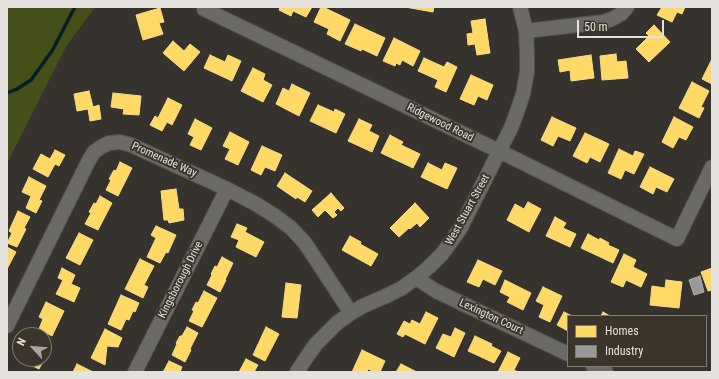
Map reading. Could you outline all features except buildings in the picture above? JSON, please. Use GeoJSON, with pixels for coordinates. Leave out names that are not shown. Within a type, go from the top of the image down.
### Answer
{"type":"FeatureCollection","features":[{"type":"Feature","properties":{"kind":"street","name":"Ridgewood Road"},"geometry":{"type":"LineString","coordinates":[[204,7],[204,9],[499,151],[677,239],[712,167]]}},
{"type":"Feature","properties":{"kind":"street","name":"West Stuart Street"},"geometry":{"type":"LineString","coordinates":[[300,371],[316,344],[327,332],[351,313],[402,288],[416,278],[434,263],[452,241],[470,210],[499,151],[517,112],[523,94],[527,72],[527,53],[526,31],[520,7]]}},
{"type":"Feature","properties":{"kind":"street"},"geometry":{"type":"LineString","coordinates":[[526,31],[603,22],[621,14],[627,7]]}},
{"type":"Feature","properties":{"kind":"street","name":"Promenade Way"},"geometry":{"type":"LineString","coordinates":[[7,326],[89,160],[94,152],[101,147],[109,143],[120,142],[131,145],[227,189],[275,216],[291,228],[305,243],[351,313]]}},
{"type":"Feature","properties":{"kind":"street","name":"Kingsborough Drive"},"geometry":{"type":"LineString","coordinates":[[135,372],[227,189]]}},
{"type":"Feature","properties":{"kind":"street","name":"Lexington Court"},"geometry":{"type":"LineString","coordinates":[[416,278],[436,291],[567,354]]}},
{"type":"Feature","properties":{"kind":"street"},"geometry":{"type":"LineString","coordinates":[[595,367],[606,372]]}},
{"type":"Feature","properties":{"kind":"green space"},"geometry":{"type":"Polygon","coordinates":[[[7,7],[95,7],[67,45],[7,163],[7,7]]]}},
{"type":"Feature","properties":{"kind":"waterway"},"geometry":{"type":"LineString","coordinates":[[7,93],[17,89],[31,80],[52,51],[75,7]]}}]}
